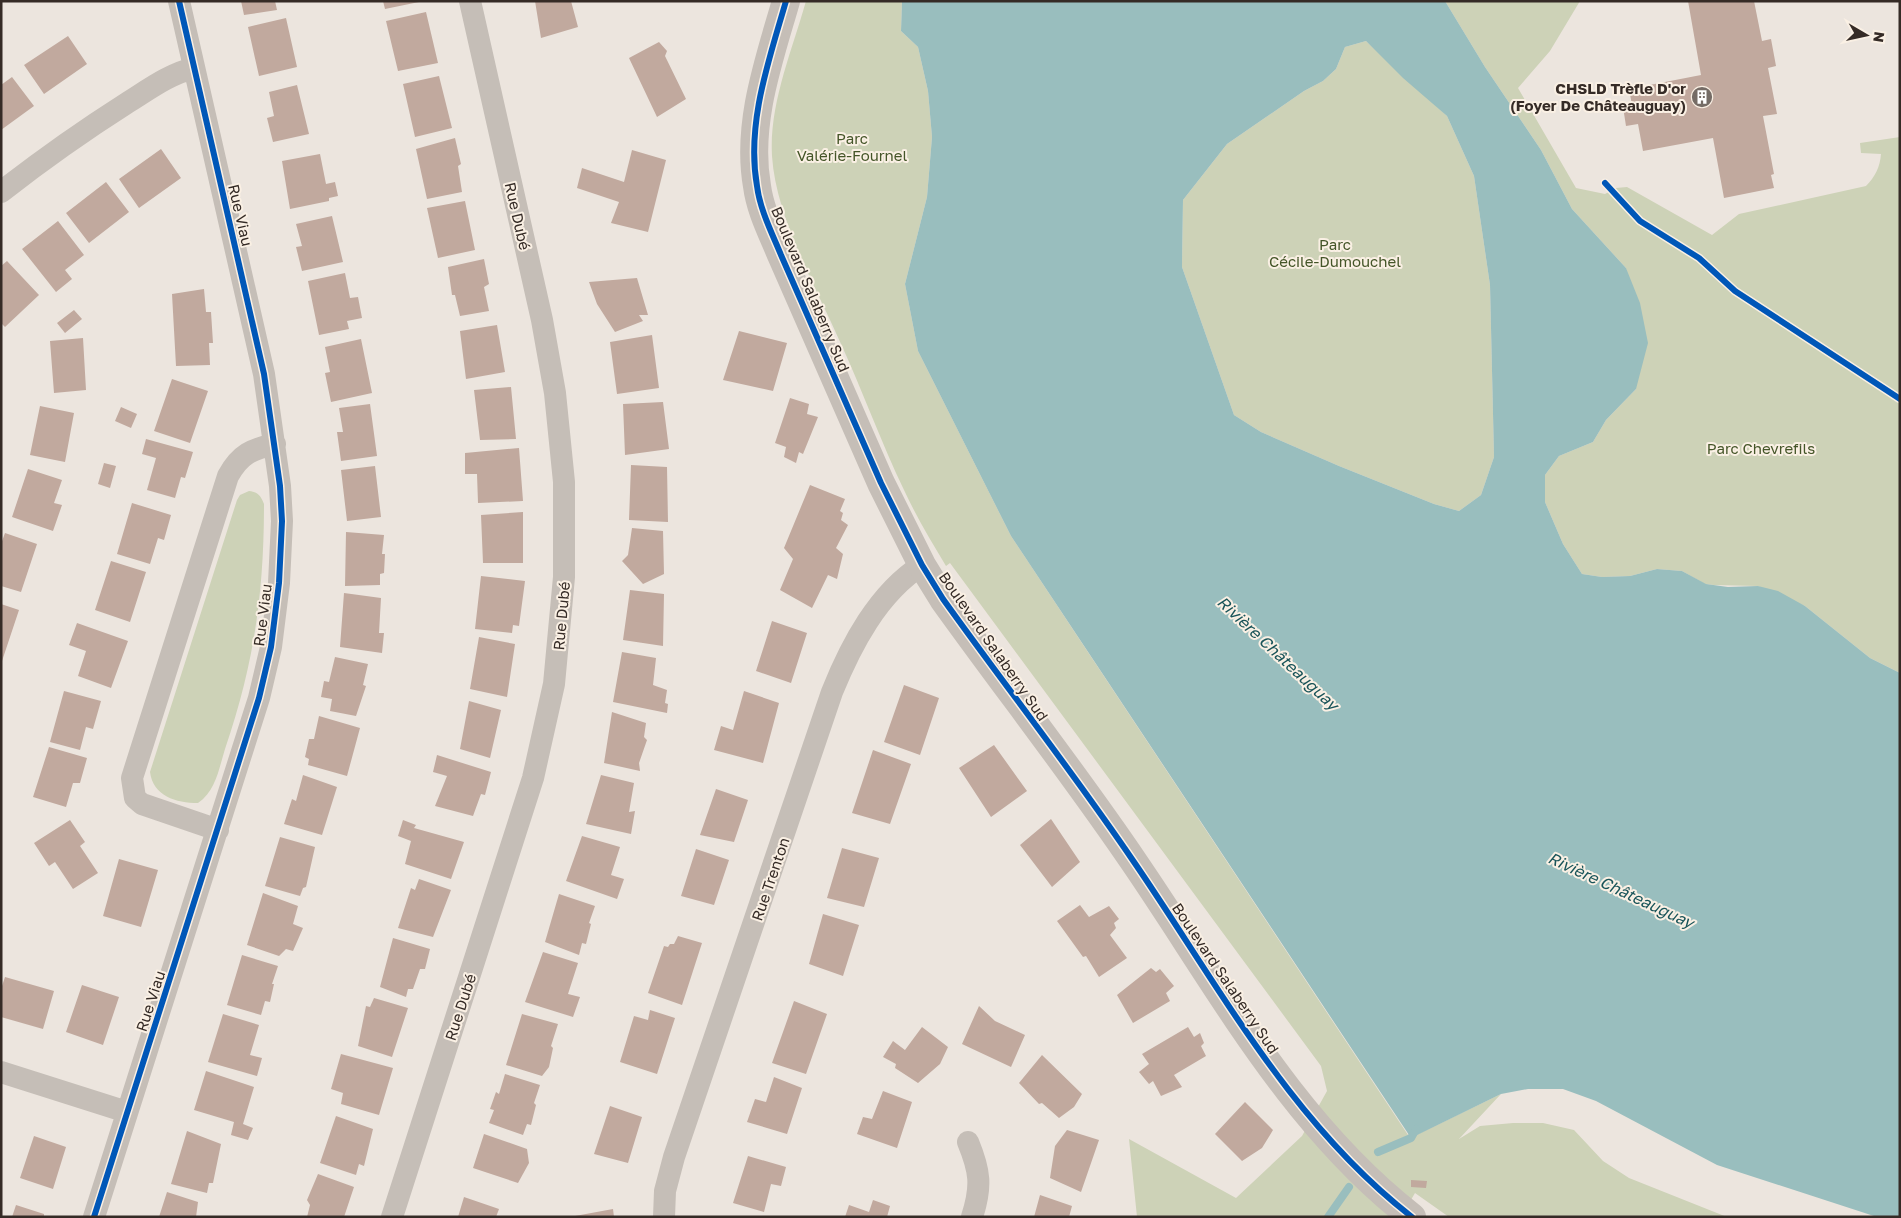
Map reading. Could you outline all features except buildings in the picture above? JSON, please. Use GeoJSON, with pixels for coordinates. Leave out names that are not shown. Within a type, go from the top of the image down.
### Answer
{"type":"FeatureCollection","features":[{"type":"Feature","properties":{"kind":"street","name":"Rue Viau"},"geometry":{"type":"LineString","coordinates":[[94,1217],[259,698],[271,647],[281,564],[282,521],[275,444],[264,374],[179,1]]}},
{"type":"Feature","properties":{"kind":"street","name":"Rue Dubé"},"geometry":{"type":"LineString","coordinates":[[392,1217],[533,778],[554,684],[564,577],[564,482],[554,384],[542,320],[470,1]]}},
{"type":"Feature","properties":{"kind":"street","name":"Boulevard Salaberry Sud"},"geometry":{"type":"LineString","coordinates":[[786,1],[762,88],[756,128],[755,168],[760,201],[781,256],[880,482],[922,565],[998,675],[1134,861],[1258,1050],[1329,1140],[1412,1217]]}},
{"type":"Feature","properties":{"kind":"street"},"geometry":{"type":"LineString","coordinates":[[1,192],[93,124],[158,84],[180,72],[194,68]]}},
{"type":"Feature","properties":{"kind":"street"},"geometry":{"type":"LineString","coordinates":[[218,830],[142,804],[135,798],[132,778],[228,476],[234,464],[249,451],[275,444]]}},
{"type":"Feature","properties":{"kind":"street","name":"Rue Trenton"},"geometry":{"type":"LineString","coordinates":[[664,1217],[665,1191],[674,1158],[832,692],[851,650],[880,604],[903,579],[922,565]]}},
{"type":"Feature","properties":{"kind":"street"},"geometry":{"type":"LineString","coordinates":[[1,1072],[127,1112]]}},
{"type":"Feature","properties":{"kind":"street"},"geometry":{"type":"LineString","coordinates":[[968,1142],[980,1178],[978,1196],[972,1217]]}},
{"type":"Feature","properties":{"kind":"green space","name":"Parc Valérie-Fournel"},"geometry":{"type":"Polygon","coordinates":[[[806,1],[902,1],[901,31],[918,47],[928,91],[932,137],[927,197],[905,284],[918,351],[1011,536],[1410,1138],[1501,1094],[1459,1139],[1480,1126],[1513,1123],[1543,1123],[1574,1130],[1603,1161],[1629,1178],[1727,1217],[1449,1217],[1415,1193],[1401,1217],[1137,1217],[1129,1139],[1236,1198],[1302,1136],[1327,1091],[1321,1066],[950,563],[946,566],[909,500],[799,252],[781,204],[775,180],[772,156],[774,117],[783,78],[806,1]]]}},
{"type":"Feature","properties":{"kind":"green space","name":"Parc Chevrefils"},"geometry":{"type":"Polygon","coordinates":[[[1445,1],[1580,1],[1550,51],[1518,88],[1576,188],[1605,194],[1616,188],[1627,187],[1712,235],[1739,214],[1866,186],[1876,172],[1881,154],[1861,153],[1860,143],[1900,137],[1900,673],[1870,658],[1805,606],[1758,586],[1705,584],[1682,571],[1657,569],[1630,576],[1602,577],[1582,574],[1563,544],[1545,502],[1545,475],[1559,456],[1593,442],[1606,420],[1636,389],[1626,268],[1572,209],[1541,150],[1485,67],[1445,1]]]}},
{"type":"Feature","properties":{"kind":"green space","name":"Parc Cécile-Dumouchel"},"geometry":{"type":"Polygon","coordinates":[[[1366,41],[1447,116],[1474,176],[1490,285],[1494,457],[1481,495],[1459,511],[1434,504],[1339,466],[1261,432],[1234,415],[1182,267],[1183,200],[1227,144],[1304,91],[1323,81],[1336,69],[1345,47],[1366,41]]]}},
{"type":"Feature","properties":{"kind":"green space"},"geometry":{"type":"Polygon","coordinates":[[[249,491],[259,495],[264,504],[262,568],[250,658],[235,718],[213,786],[198,803],[182,802],[174,800],[161,792],[152,780],[150,772],[237,500],[240,495],[249,491]]]}},
{"type":"Feature","properties":{"kind":"water","name":"Rivière Châteauguay"},"geometry":{"type":"Polygon","coordinates":[[[902,1],[1445,1],[1485,67],[1541,150],[1572,209],[1626,268],[1640,303],[1648,343],[1636,389],[1606,420],[1593,442],[1559,456],[1545,475],[1545,502],[1563,544],[1582,574],[1602,577],[1630,576],[1657,569],[1682,571],[1706,584],[1728,587],[1758,586],[1778,591],[1805,606],[1870,658],[1900,673],[1900,1217],[1877,1217],[1717,1165],[1596,1101],[1563,1089],[1528,1089],[1501,1094],[1411,1138],[1011,536],[918,351],[905,284],[927,197],[932,137],[928,91],[918,47],[901,31],[902,1]],[[1366,41],[1345,47],[1336,69],[1323,81],[1304,91],[1227,144],[1183,200],[1182,267],[1234,415],[1261,432],[1339,466],[1434,504],[1459,511],[1481,495],[1494,457],[1490,285],[1474,176],[1447,116],[1403,78],[1366,41]]]}},
{"type":"Feature","properties":{"kind":"waterway"},"geometry":{"type":"LineString","coordinates":[[1378,1152],[1411,1138],[1416,1129]]}},
{"type":"Feature","properties":{"kind":"waterway"},"geometry":{"type":"LineString","coordinates":[[1328,1217],[1349,1187]]}},
{"type":"Feature","properties":{"kind":"cycle path"},"geometry":{"type":"LineString","coordinates":[[94,1217],[259,698],[271,647],[279,583],[282,521],[280,486],[264,374],[179,1]]}},
{"type":"Feature","properties":{"kind":"cycle path"},"geometry":{"type":"LineString","coordinates":[[786,1],[766,69],[757,116],[754,139],[754,163],[759,195],[770,230],[881,483],[922,565],[943,599],[1111,828],[1227,1004],[1293,1096],[1329,1139],[1369,1180],[1412,1217]]}},
{"type":"Feature","properties":{"kind":"cycle path"},"geometry":{"type":"LineString","coordinates":[[1605,183],[1640,221],[1699,258],[1735,291],[1900,399]]}},
{"type":"Feature","properties":{"kind":"place","name":"CHSLD Trèfle D'or (Foyer De Châteauguay)"},"geometry":{"type":"Point","coordinates":[1702,97]}}]}
